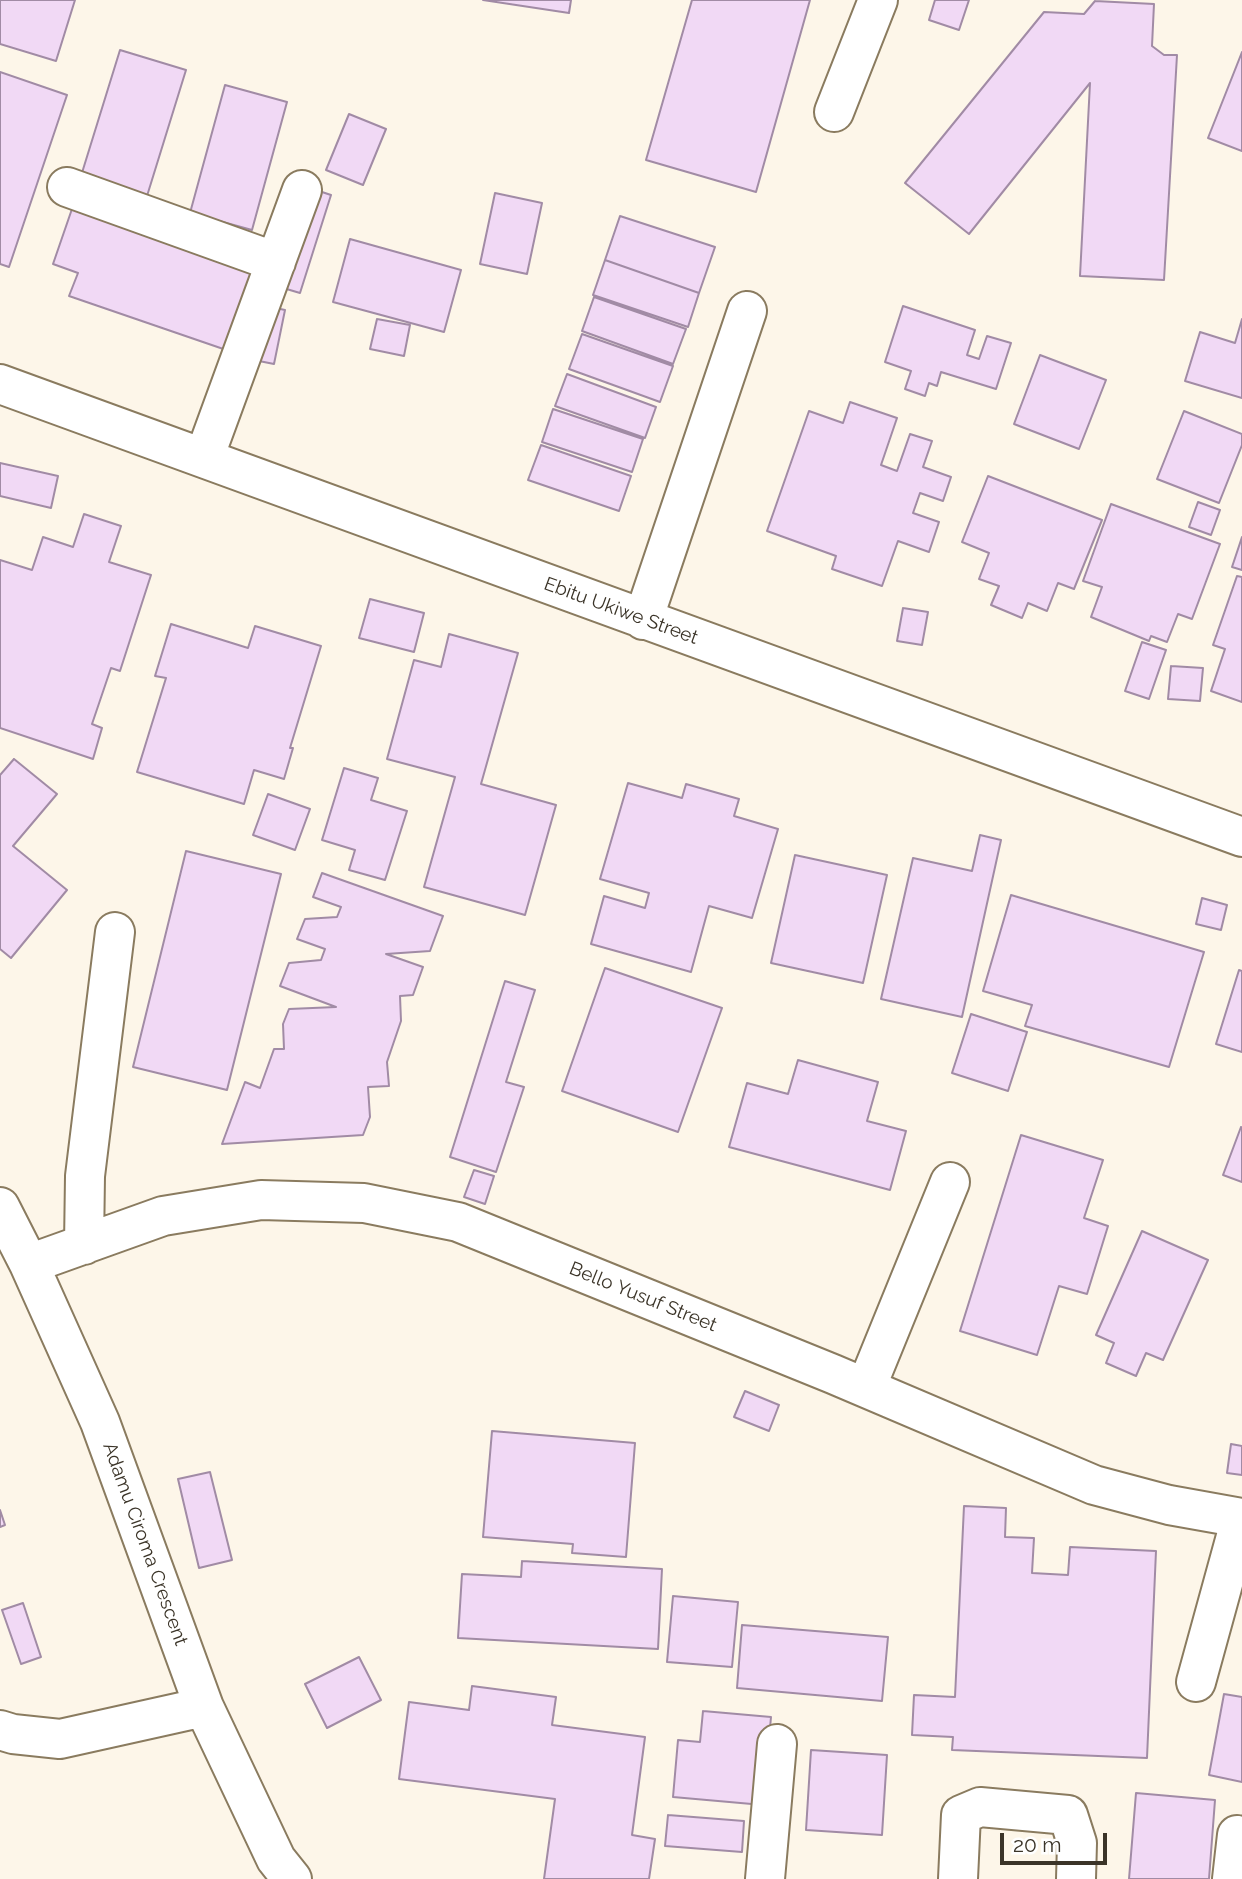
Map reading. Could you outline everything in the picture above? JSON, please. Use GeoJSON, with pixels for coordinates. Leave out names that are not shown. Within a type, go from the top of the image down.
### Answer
{"type":"FeatureCollection","features":[{"type":"Feature","properties":{"kind":"street"},"geometry":{"type":"LineString","coordinates":[[835,112],[878,0]]}},
{"type":"Feature","properties":{"kind":"street"},"geometry":{"type":"LineString","coordinates":[[67,187],[276,262]]}},
{"type":"Feature","properties":{"kind":"street"},"geometry":{"type":"LineString","coordinates":[[204,458],[302,190]]}},
{"type":"Feature","properties":{"kind":"street"},"geometry":{"type":"LineString","coordinates":[[643,620],[747,311]]}},
{"type":"Feature","properties":{"kind":"street","name":"Ebitu Ukiwe Street"},"geometry":{"type":"LineString","coordinates":[[0,384],[1242,837]]}},
{"type":"Feature","properties":{"kind":"street"},"geometry":{"type":"LineString","coordinates":[[84,1245],[85,1176],[115,932]]}},
{"type":"Feature","properties":{"kind":"street"},"geometry":{"type":"LineString","coordinates":[[866,1388],[950,1182]]}},
{"type":"Feature","properties":{"kind":"street","name":"Bello Yusuf Street"},"geometry":{"type":"LineString","coordinates":[[29,1264],[163,1216],[261,1200],[364,1203],[458,1222],[866,1388],[1094,1485],[1169,1505],[1241,1518]]}},
{"type":"Feature","properties":{"kind":"street","name":"Adamu Ciroma Crescent"},"geometry":{"type":"LineString","coordinates":[[0,1207],[29,1264],[100,1422],[204,1707],[276,1859],[292,1879]]}},
{"type":"Feature","properties":{"kind":"street"},"geometry":{"type":"LineString","coordinates":[[1196,1682],[1241,1518]]}},
{"type":"Feature","properties":{"kind":"street"},"geometry":{"type":"LineString","coordinates":[[0,1730],[60,1739],[204,1707]]}},
{"type":"Feature","properties":{"kind":"street"},"geometry":{"type":"LineString","coordinates":[[765,1879],[777,1744]]}},
{"type":"Feature","properties":{"kind":"street"},"geometry":{"type":"LineString","coordinates":[[958,1879],[961,1815],[980,1807],[1068,1815],[1077,1843],[1076,1879]]}},
{"type":"Feature","properties":{"kind":"street"},"geometry":{"type":"LineString","coordinates":[[1232,1879],[1237,1835]]}},
{"type":"Feature","properties":{"kind":"building"},"geometry":{"type":"Polygon","coordinates":[[[0,0],[75,0],[56,61],[0,44],[0,0]]]}},
{"type":"Feature","properties":{"kind":"building"},"geometry":{"type":"Polygon","coordinates":[[[483,0],[571,0],[569,13],[483,0]]]}},
{"type":"Feature","properties":{"kind":"building"},"geometry":{"type":"Polygon","coordinates":[[[692,0],[810,0],[756,192],[646,160],[692,0]]]}},
{"type":"Feature","properties":{"kind":"building"},"geometry":{"type":"Polygon","coordinates":[[[935,0],[969,0],[959,30],[929,20],[935,0]]]}},
{"type":"Feature","properties":{"kind":"building"},"geometry":{"type":"Polygon","coordinates":[[[1095,1],[1154,4],[1152,46],[1164,55],[1177,55],[1164,280],[1080,276],[1090,83],[969,234],[905,183],[1044,12],[1084,14],[1095,1]]]}},
{"type":"Feature","properties":{"kind":"building"},"geometry":{"type":"Polygon","coordinates":[[[120,50],[186,70],[147,196],[81,176],[120,50]]]}},
{"type":"Feature","properties":{"kind":"building"},"geometry":{"type":"Polygon","coordinates":[[[1242,52],[1242,151],[1208,138],[1242,52]]]}},
{"type":"Feature","properties":{"kind":"building"},"geometry":{"type":"Polygon","coordinates":[[[0,72],[67,95],[9,267],[0,264],[0,72]]]}},
{"type":"Feature","properties":{"kind":"building"},"geometry":{"type":"Polygon","coordinates":[[[225,85],[287,102],[252,230],[190,213],[225,85]]]}},
{"type":"Feature","properties":{"kind":"building"},"geometry":{"type":"Polygon","coordinates":[[[349,114],[386,129],[363,185],[326,170],[349,114]]]}},
{"type":"Feature","properties":{"kind":"building"},"geometry":{"type":"Polygon","coordinates":[[[304,186],[331,195],[300,293],[273,285],[304,186]]]}},
{"type":"Feature","properties":{"kind":"building"},"geometry":{"type":"Polygon","coordinates":[[[495,193],[542,203],[527,274],[480,264],[495,193]]]}},
{"type":"Feature","properties":{"kind":"building"},"geometry":{"type":"Polygon","coordinates":[[[73,206],[263,271],[235,353],[69,296],[78,273],[53,264],[73,206]]]}},
{"type":"Feature","properties":{"kind":"building"},"geometry":{"type":"Polygon","coordinates":[[[620,216],[715,247],[699,293],[605,260],[620,216]]]}},
{"type":"Feature","properties":{"kind":"building"},"geometry":{"type":"Polygon","coordinates":[[[350,239],[461,270],[444,332],[333,302],[350,239]]]}},
{"type":"Feature","properties":{"kind":"building"},"geometry":{"type":"Polygon","coordinates":[[[605,260],[699,293],[688,327],[593,295],[605,260]]]}},
{"type":"Feature","properties":{"kind":"building"},"geometry":{"type":"Polygon","coordinates":[[[594,297],[686,329],[673,364],[582,331],[594,297]]]}},
{"type":"Feature","properties":{"kind":"building"},"geometry":{"type":"Polygon","coordinates":[[[262,305],[285,310],[274,364],[249,359],[262,305]]]}},
{"type":"Feature","properties":{"kind":"building"},"geometry":{"type":"Polygon","coordinates":[[[903,306],[975,330],[967,355],[979,359],[987,336],[1011,343],[996,389],[941,372],[937,386],[929,383],[925,396],[905,389],[911,371],[885,362],[903,306]]]}},
{"type":"Feature","properties":{"kind":"building"},"geometry":{"type":"Polygon","coordinates":[[[377,319],[410,325],[404,356],[370,349],[377,319]]]}},
{"type":"Feature","properties":{"kind":"building"},"geometry":{"type":"Polygon","coordinates":[[[1242,319],[1242,398],[1185,381],[1200,332],[1235,343],[1242,319]]]}},
{"type":"Feature","properties":{"kind":"building"},"geometry":{"type":"Polygon","coordinates":[[[582,334],[673,366],[660,402],[569,369],[582,334]]]}},
{"type":"Feature","properties":{"kind":"building"},"geometry":{"type":"Polygon","coordinates":[[[1040,355],[1106,380],[1079,449],[1014,424],[1040,355]]]}},
{"type":"Feature","properties":{"kind":"building"},"geometry":{"type":"Polygon","coordinates":[[[567,374],[656,407],[645,438],[555,406],[567,374]]]}},
{"type":"Feature","properties":{"kind":"building"},"geometry":{"type":"Polygon","coordinates":[[[850,402],[897,418],[881,465],[897,471],[910,434],[932,441],[923,467],[951,477],[943,501],[920,493],[913,513],[939,522],[929,552],[898,541],[882,586],[832,569],[836,556],[767,531],[809,411],[843,423],[850,402]]]}},
{"type":"Feature","properties":{"kind":"building"},"geometry":{"type":"Polygon","coordinates":[[[553,409],[643,439],[632,472],[542,442],[553,409]]]}},
{"type":"Feature","properties":{"kind":"building"},"geometry":{"type":"Polygon","coordinates":[[[1184,411],[1242,434],[1242,445],[1219,503],[1157,479],[1184,411]]]}},
{"type":"Feature","properties":{"kind":"building"},"geometry":{"type":"Polygon","coordinates":[[[541,445],[631,476],[619,511],[528,480],[541,445]]]}},
{"type":"Feature","properties":{"kind":"building"},"geometry":{"type":"Polygon","coordinates":[[[0,463],[58,476],[51,508],[0,496],[0,463]]]}},
{"type":"Feature","properties":{"kind":"building"},"geometry":{"type":"Polygon","coordinates":[[[988,476],[1102,520],[1074,589],[1058,583],[1047,611],[1028,603],[1022,618],[991,605],[999,586],[979,579],[989,553],[962,542],[988,476]]]}},
{"type":"Feature","properties":{"kind":"building"},"geometry":{"type":"Polygon","coordinates":[[[1198,502],[1220,510],[1211,535],[1189,527],[1198,502]]]}},
{"type":"Feature","properties":{"kind":"building"},"geometry":{"type":"Polygon","coordinates":[[[1111,504],[1220,544],[1192,619],[1178,614],[1167,642],[1151,636],[1149,641],[1091,617],[1102,587],[1083,581],[1111,504]]]}},
{"type":"Feature","properties":{"kind":"building"},"geometry":{"type":"Polygon","coordinates":[[[84,514],[121,526],[109,562],[151,575],[120,671],[111,668],[92,724],[102,728],[93,759],[0,728],[0,560],[32,570],[43,537],[73,547],[84,514]]]}},
{"type":"Feature","properties":{"kind":"building"},"geometry":{"type":"Polygon","coordinates":[[[1242,537],[1242,570],[1232,567],[1242,537]]]}},
{"type":"Feature","properties":{"kind":"building"},"geometry":{"type":"Polygon","coordinates":[[[1237,576],[1242,577],[1242,702],[1211,691],[1225,649],[1213,645],[1237,576]]]}},
{"type":"Feature","properties":{"kind":"building"},"geometry":{"type":"Polygon","coordinates":[[[370,599],[424,613],[414,652],[359,638],[370,599]]]}},
{"type":"Feature","properties":{"kind":"building"},"geometry":{"type":"Polygon","coordinates":[[[903,608],[928,612],[922,645],[897,641],[903,608]]]}},
{"type":"Feature","properties":{"kind":"building"},"geometry":{"type":"Polygon","coordinates":[[[171,624],[248,648],[255,626],[321,646],[290,748],[293,748],[284,779],[254,770],[244,804],[137,772],[166,678],[155,676],[171,624]]]}},
{"type":"Feature","properties":{"kind":"building"},"geometry":{"type":"Polygon","coordinates":[[[449,634],[518,653],[481,784],[556,805],[525,915],[424,887],[455,777],[387,759],[414,660],[441,667],[449,634]]]}},
{"type":"Feature","properties":{"kind":"building"},"geometry":{"type":"Polygon","coordinates":[[[1142,642],[1166,650],[1149,699],[1125,691],[1142,642]]]}},
{"type":"Feature","properties":{"kind":"building"},"geometry":{"type":"Polygon","coordinates":[[[1171,666],[1203,668],[1200,701],[1168,699],[1171,666]]]}},
{"type":"Feature","properties":{"kind":"building"},"geometry":{"type":"Polygon","coordinates":[[[14,759],[57,794],[13,846],[67,890],[11,958],[0,949],[0,775],[14,759]]]}},
{"type":"Feature","properties":{"kind":"building"},"geometry":{"type":"Polygon","coordinates":[[[344,768],[378,778],[371,800],[407,811],[385,880],[349,870],[355,850],[322,840],[344,768]]]}},
{"type":"Feature","properties":{"kind":"building"},"geometry":{"type":"Polygon","coordinates":[[[628,783],[682,798],[686,784],[739,799],[734,816],[778,829],[752,918],[709,906],[691,972],[591,944],[604,896],[645,908],[649,893],[600,879],[628,783]]]}},
{"type":"Feature","properties":{"kind":"building"},"geometry":{"type":"Polygon","coordinates":[[[268,794],[310,809],[295,850],[253,835],[268,794]]]}},
{"type":"Feature","properties":{"kind":"building"},"geometry":{"type":"Polygon","coordinates":[[[980,835],[1001,840],[962,1017],[881,999],[913,858],[972,871],[980,835]]]}},
{"type":"Feature","properties":{"kind":"building"},"geometry":{"type":"Polygon","coordinates":[[[186,851],[281,874],[227,1090],[133,1067],[186,851]]]}},
{"type":"Feature","properties":{"kind":"building"},"geometry":{"type":"Polygon","coordinates":[[[795,855],[887,875],[863,983],[771,963],[795,855]]]}},
{"type":"Feature","properties":{"kind":"building"},"geometry":{"type":"Polygon","coordinates":[[[322,873],[443,916],[430,951],[386,954],[423,967],[413,995],[400,996],[401,1021],[387,1062],[389,1086],[368,1087],[370,1117],[363,1135],[222,1144],[245,1082],[260,1088],[274,1049],[284,1049],[283,1024],[289,1009],[336,1007],[280,986],[289,963],[321,960],[325,949],[297,939],[305,919],[337,917],[341,907],[313,897],[322,873]]]}},
{"type":"Feature","properties":{"kind":"building"},"geometry":{"type":"Polygon","coordinates":[[[1011,895],[1204,952],[1169,1067],[1025,1026],[1032,1005],[983,991],[1011,895]]]}},
{"type":"Feature","properties":{"kind":"building"},"geometry":{"type":"Polygon","coordinates":[[[1202,898],[1227,905],[1221,930],[1196,924],[1202,898]]]}},
{"type":"Feature","properties":{"kind":"building"},"geometry":{"type":"Polygon","coordinates":[[[605,968],[722,1008],[678,1132],[562,1091],[605,968]]]}},
{"type":"Feature","properties":{"kind":"building"},"geometry":{"type":"Polygon","coordinates":[[[1239,970],[1242,971],[1242,1052],[1216,1044],[1239,970]]]}},
{"type":"Feature","properties":{"kind":"building"},"geometry":{"type":"Polygon","coordinates":[[[505,981],[535,990],[506,1082],[524,1087],[496,1172],[450,1157],[505,981]]]}},
{"type":"Feature","properties":{"kind":"building"},"geometry":{"type":"Polygon","coordinates":[[[971,1014],[1027,1032],[1008,1091],[952,1073],[971,1014]]]}},
{"type":"Feature","properties":{"kind":"building"},"geometry":{"type":"Polygon","coordinates":[[[798,1060],[878,1082],[867,1121],[906,1131],[890,1190],[729,1147],[747,1083],[788,1094],[798,1060]]]}},
{"type":"Feature","properties":{"kind":"building"},"geometry":{"type":"Polygon","coordinates":[[[1242,1128],[1242,1182],[1223,1175],[1242,1128]]]}},
{"type":"Feature","properties":{"kind":"building"},"geometry":{"type":"Polygon","coordinates":[[[1021,1135],[1103,1160],[1084,1218],[1108,1226],[1087,1294],[1059,1286],[1037,1355],[960,1331],[1021,1135]]]}},
{"type":"Feature","properties":{"kind":"building"},"geometry":{"type":"Polygon","coordinates":[[[474,1170],[494,1176],[485,1204],[464,1197],[474,1170]]]}},
{"type":"Feature","properties":{"kind":"building"},"geometry":{"type":"Polygon","coordinates":[[[1142,1231],[1208,1260],[1163,1360],[1146,1353],[1136,1376],[1106,1363],[1114,1343],[1096,1335],[1142,1231]]]}},
{"type":"Feature","properties":{"kind":"building"},"geometry":{"type":"Polygon","coordinates":[[[745,1391],[779,1405],[769,1431],[734,1417],[745,1391]]]}},
{"type":"Feature","properties":{"kind":"building"},"geometry":{"type":"Polygon","coordinates":[[[492,1431],[635,1443],[626,1557],[572,1553],[573,1544],[483,1537],[492,1431]]]}},
{"type":"Feature","properties":{"kind":"building"},"geometry":{"type":"Polygon","coordinates":[[[1231,1444],[1242,1446],[1242,1475],[1227,1473],[1231,1444]]]}},
{"type":"Feature","properties":{"kind":"building"},"geometry":{"type":"Polygon","coordinates":[[[210,1472],[232,1560],[199,1568],[178,1479],[210,1472]]]}},
{"type":"Feature","properties":{"kind":"building"},"geometry":{"type":"Polygon","coordinates":[[[964,1506],[1006,1508],[1005,1537],[1034,1538],[1032,1573],[1068,1575],[1070,1547],[1156,1551],[1147,1758],[952,1750],[953,1737],[912,1735],[914,1695],[955,1697],[964,1506]]]}},
{"type":"Feature","properties":{"kind":"building"},"geometry":{"type":"Polygon","coordinates":[[[0,1510],[5,1525],[0,1527],[0,1510]]]}},
{"type":"Feature","properties":{"kind":"building"},"geometry":{"type":"Polygon","coordinates":[[[522,1561],[662,1569],[658,1649],[458,1638],[462,1574],[521,1577],[522,1561]]]}},
{"type":"Feature","properties":{"kind":"building"},"geometry":{"type":"Polygon","coordinates":[[[673,1596],[738,1602],[732,1667],[667,1662],[673,1596]]]}},
{"type":"Feature","properties":{"kind":"building"},"geometry":{"type":"Polygon","coordinates":[[[23,1603],[41,1657],[21,1664],[2,1610],[23,1603]]]}},
{"type":"Feature","properties":{"kind":"building"},"geometry":{"type":"Polygon","coordinates":[[[742,1625],[888,1637],[882,1701],[737,1688],[742,1625]]]}},
{"type":"Feature","properties":{"kind":"building"},"geometry":{"type":"Polygon","coordinates":[[[359,1657],[381,1700],[327,1728],[305,1684],[359,1657]]]}},
{"type":"Feature","properties":{"kind":"building"},"geometry":{"type":"Polygon","coordinates":[[[472,1686],[556,1697],[552,1725],[645,1737],[632,1835],[655,1839],[649,1879],[544,1879],[555,1799],[399,1779],[409,1702],[469,1710],[472,1686]]]}},
{"type":"Feature","properties":{"kind":"building"},"geometry":{"type":"Polygon","coordinates":[[[1224,1694],[1242,1697],[1242,1782],[1209,1775],[1224,1694]]]}},
{"type":"Feature","properties":{"kind":"building"},"geometry":{"type":"Polygon","coordinates":[[[703,1711],[771,1717],[763,1805],[673,1797],[678,1740],[700,1742],[703,1711]]]}},
{"type":"Feature","properties":{"kind":"building"},"geometry":{"type":"Polygon","coordinates":[[[811,1750],[887,1755],[882,1835],[806,1830],[811,1750]]]}},
{"type":"Feature","properties":{"kind":"building"},"geometry":{"type":"Polygon","coordinates":[[[1136,1793],[1215,1800],[1209,1879],[1129,1879],[1136,1793]]]}},
{"type":"Feature","properties":{"kind":"building"},"geometry":{"type":"Polygon","coordinates":[[[668,1815],[744,1821],[742,1852],[665,1846],[668,1815]]]}}]}
